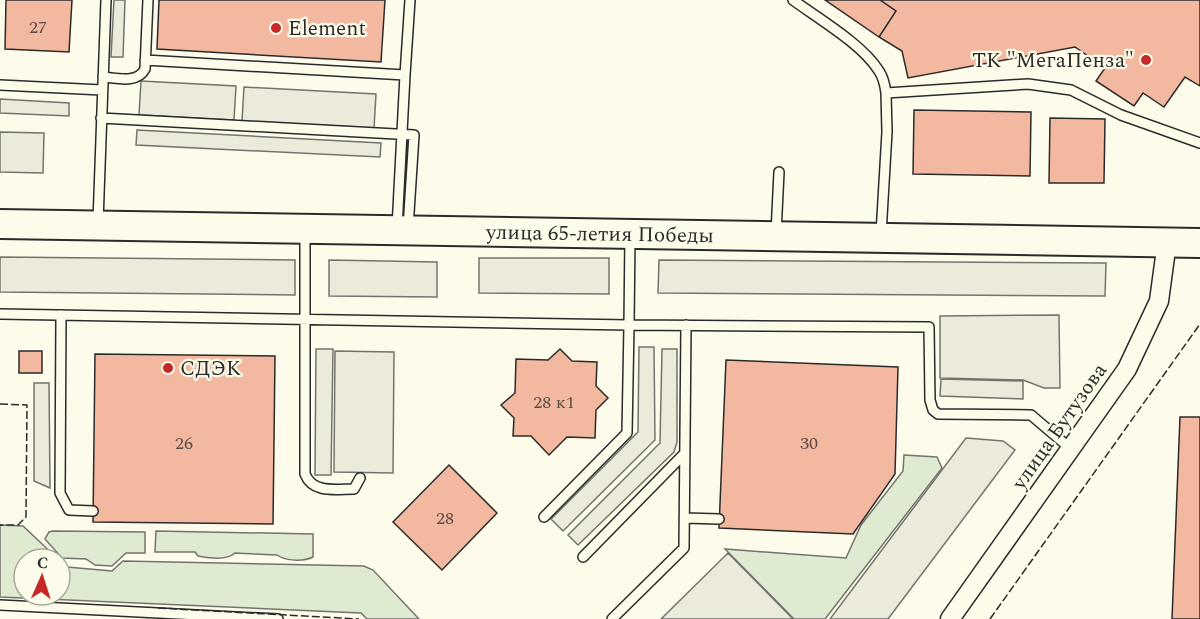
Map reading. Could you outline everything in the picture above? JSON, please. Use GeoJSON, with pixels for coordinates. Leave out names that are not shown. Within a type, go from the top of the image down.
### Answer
{"type":"FeatureCollection","features":[{"type":"Feature","properties":{"kind":"main road","name":"улица 65-летия Победы"},"geometry":{"type":"LineString","coordinates":[[0,224],[1200,243]]}},
{"type":"Feature","properties":{"kind":"street","name":"улица Бутузова"},"geometry":{"type":"LineString","coordinates":[[950,619],[1127,369],[1159,301],[1167,242]]}},
{"type":"Feature","properties":{"kind":"lane"},"geometry":{"type":"LineString","coordinates":[[98,226],[106,0]]}},
{"type":"Feature","properties":{"kind":"lane"},"geometry":{"type":"LineString","coordinates":[[103,77],[139,77],[145,69],[148,0]]}},
{"type":"Feature","properties":{"kind":"lane"},"geometry":{"type":"LineString","coordinates":[[403,229],[402,135],[410,0]]}},
{"type":"Feature","properties":{"kind":"lane"},"geometry":{"type":"LineString","coordinates":[[793,0],[859,48],[881,73],[886,93],[887,132],[881,237]]}},
{"type":"Feature","properties":{"kind":"lane"},"geometry":{"type":"LineString","coordinates":[[178,62],[179,51]]}},
{"type":"Feature","properties":{"kind":"lane"},"geometry":{"type":"LineString","coordinates":[[145,60],[405,75]]}},
{"type":"Feature","properties":{"kind":"lane"},"geometry":{"type":"LineString","coordinates":[[886,93],[1028,84],[1071,90],[1121,115],[1200,142]]}},
{"type":"Feature","properties":{"kind":"lane"},"geometry":{"type":"LineString","coordinates":[[0,85],[102,90]]}},
{"type":"Feature","properties":{"kind":"lane"},"geometry":{"type":"LineString","coordinates":[[101,118],[402,135]]}},
{"type":"Feature","properties":{"kind":"lane"},"geometry":{"type":"LineString","coordinates":[[776,236],[779,172]]}},
{"type":"Feature","properties":{"kind":"lane"},"geometry":{"type":"LineString","coordinates":[[305,228],[305,474],[311,484],[318,488],[354,489],[360,478]]}},
{"type":"Feature","properties":{"kind":"lane"},"geometry":{"type":"LineString","coordinates":[[544,517],[627,433],[630,233]]}},
{"type":"Feature","properties":{"kind":"lane"},"geometry":{"type":"LineString","coordinates":[[0,314],[628,325],[929,327],[930,400],[933,410],[938,414],[1031,415],[1071,449]]}},
{"type":"Feature","properties":{"kind":"lane"},"geometry":{"type":"LineString","coordinates":[[61,315],[60,493],[69,510],[93,511]]}},
{"type":"Feature","properties":{"kind":"lane"},"geometry":{"type":"LineString","coordinates":[[612,619],[684,548],[686,325]]}},
{"type":"Feature","properties":{"kind":"lane"},"geometry":{"type":"LineString","coordinates":[[583,557],[685,453]]}},
{"type":"Feature","properties":{"kind":"lane"},"geometry":{"type":"LineString","coordinates":[[685,518],[719,519]]}},
{"type":"Feature","properties":{"kind":"lane"},"geometry":{"type":"LineString","coordinates":[[0,605],[278,619]]}},
{"type":"Feature","properties":{"kind":"green space"},"geometry":{"type":"Polygon","coordinates":[[[904,455],[937,457],[942,468],[825,619],[794,619],[725,549],[846,558],[861,525],[903,471],[904,455]]]}},
{"type":"Feature","properties":{"kind":"green space"},"geometry":{"type":"Polygon","coordinates":[[[0,525],[23,526],[45,547],[12,547],[12,598],[0,597],[0,525]]]}},
{"type":"Feature","properties":{"kind":"green space"},"geometry":{"type":"Polygon","coordinates":[[[156,531],[313,534],[313,557],[295,560],[277,555],[235,553],[231,556],[217,558],[198,556],[195,552],[155,552],[156,531]]]}},
{"type":"Feature","properties":{"kind":"green space"},"geometry":{"type":"Polygon","coordinates":[[[49,532],[145,532],[145,553],[126,553],[112,566],[95,565],[86,559],[72,558],[72,547],[52,547],[45,539],[49,532]]]}},
{"type":"Feature","properties":{"kind":"green space"},"geometry":{"type":"Polygon","coordinates":[[[123,561],[364,566],[373,570],[419,619],[367,619],[361,613],[72,600],[72,567],[112,571],[123,561]]]}},
{"type":"Feature","properties":{"kind":"shaded area"},"geometry":{"type":"Polygon","coordinates":[[[114,0],[125,0],[123,57],[111,57],[114,0]]]}},
{"type":"Feature","properties":{"kind":"shaded area"},"geometry":{"type":"Polygon","coordinates":[[[141,81],[236,86],[234,120],[139,115],[141,81]]]}},
{"type":"Feature","properties":{"kind":"shaded area"},"geometry":{"type":"Polygon","coordinates":[[[244,87],[376,94],[374,128],[242,121],[244,87]]]}},
{"type":"Feature","properties":{"kind":"shaded area"},"geometry":{"type":"Polygon","coordinates":[[[0,99],[69,103],[69,116],[0,113],[0,99]]]}},
{"type":"Feature","properties":{"kind":"shaded area"},"geometry":{"type":"Polygon","coordinates":[[[137,130],[381,143],[380,157],[136,145],[137,130]]]}},
{"type":"Feature","properties":{"kind":"shaded area"},"geometry":{"type":"Polygon","coordinates":[[[0,132],[44,133],[43,173],[0,172],[0,132]]]}},
{"type":"Feature","properties":{"kind":"shaded area"},"geometry":{"type":"Polygon","coordinates":[[[0,257],[295,260],[295,295],[0,292],[0,257]]]}},
{"type":"Feature","properties":{"kind":"shaded area"},"geometry":{"type":"Polygon","coordinates":[[[479,258],[609,258],[609,294],[479,293],[479,258]]]}},
{"type":"Feature","properties":{"kind":"shaded area"},"geometry":{"type":"Polygon","coordinates":[[[329,260],[437,262],[437,297],[329,296],[329,260]]]}},
{"type":"Feature","properties":{"kind":"shaded area"},"geometry":{"type":"Polygon","coordinates":[[[659,260],[1106,263],[1105,296],[658,293],[659,260]]]}},
{"type":"Feature","properties":{"kind":"shaded area"},"geometry":{"type":"Polygon","coordinates":[[[1059,315],[1060,388],[1044,388],[1023,380],[940,378],[940,316],[1059,315]]]}},
{"type":"Feature","properties":{"kind":"shaded area"},"geometry":{"type":"Polygon","coordinates":[[[639,347],[654,347],[655,440],[563,531],[551,519],[638,432],[639,347]]]}},
{"type":"Feature","properties":{"kind":"shaded area"},"geometry":{"type":"Polygon","coordinates":[[[316,349],[333,349],[331,475],[315,475],[316,349]]]}},
{"type":"Feature","properties":{"kind":"shaded area"},"geometry":{"type":"Polygon","coordinates":[[[662,349],[677,349],[677,442],[674,452],[578,545],[568,535],[660,443],[662,349]]]}},
{"type":"Feature","properties":{"kind":"shaded area"},"geometry":{"type":"Polygon","coordinates":[[[335,351],[394,352],[393,473],[334,472],[335,351]]]}},
{"type":"Feature","properties":{"kind":"shaded area"},"geometry":{"type":"Polygon","coordinates":[[[941,379],[1023,381],[1023,399],[940,396],[941,379]]]}},
{"type":"Feature","properties":{"kind":"shaded area"},"geometry":{"type":"Polygon","coordinates":[[[34,383],[49,383],[50,488],[34,481],[34,383]]]}},
{"type":"Feature","properties":{"kind":"shaded area"},"geometry":{"type":"Polygon","coordinates":[[[966,438],[1003,441],[1015,450],[888,619],[830,619],[966,438]]]}},
{"type":"Feature","properties":{"kind":"shaded area"},"geometry":{"type":"Polygon","coordinates":[[[728,553],[793,619],[661,619],[728,553]]]}},
{"type":"Feature","properties":{"kind":"building"},"geometry":{"type":"Polygon","coordinates":[[[6,0],[72,0],[69,52],[5,49],[6,0]]]}},
{"type":"Feature","properties":{"kind":"building"},"geometry":{"type":"Polygon","coordinates":[[[159,0],[385,0],[381,62],[157,49],[159,0]]]}},
{"type":"Feature","properties":{"kind":"building"},"geometry":{"type":"Polygon","coordinates":[[[825,0],[880,0],[896,11],[879,37],[825,0]]]}},
{"type":"Feature","properties":{"kind":"building","name":"ТК \"МегаПенза\""},"geometry":{"type":"Polygon","coordinates":[[[880,0],[1200,0],[1200,86],[1185,77],[1164,107],[1143,93],[1134,106],[1096,81],[1105,68],[1075,47],[908,78],[902,51],[879,37],[896,11],[880,0]]]}},
{"type":"Feature","properties":{"kind":"building"},"geometry":{"type":"Polygon","coordinates":[[[914,110],[1031,112],[1030,176],[913,174],[914,110]]]}},
{"type":"Feature","properties":{"kind":"building"},"geometry":{"type":"Polygon","coordinates":[[[1050,118],[1105,119],[1104,183],[1049,183],[1050,118]]]}},
{"type":"Feature","properties":{"kind":"building"},"geometry":{"type":"Polygon","coordinates":[[[560,349],[572,361],[597,362],[596,386],[608,398],[596,410],[595,438],[567,437],[549,455],[531,436],[513,436],[514,418],[501,405],[515,393],[516,359],[548,360],[560,349]]]}},
{"type":"Feature","properties":{"kind":"building"},"geometry":{"type":"Polygon","coordinates":[[[19,351],[42,351],[42,373],[19,373],[19,351]]]}},
{"type":"Feature","properties":{"kind":"building"},"geometry":{"type":"Polygon","coordinates":[[[95,354],[275,356],[273,524],[93,522],[95,354]]]}},
{"type":"Feature","properties":{"kind":"building"},"geometry":{"type":"Polygon","coordinates":[[[726,360],[898,367],[895,474],[853,534],[719,528],[726,360]]]}},
{"type":"Feature","properties":{"kind":"building"},"geometry":{"type":"Polygon","coordinates":[[[1180,417],[1200,417],[1200,619],[1172,619],[1180,417]]]}},
{"type":"Feature","properties":{"kind":"building"},"geometry":{"type":"Polygon","coordinates":[[[449,465],[497,513],[442,570],[393,522],[449,465]]]}},
{"type":"Feature","properties":{"kind":"fence"},"geometry":{"type":"LineString","coordinates":[[990,619],[1200,324]]}},
{"type":"Feature","properties":{"kind":"fence"},"geometry":{"type":"LineString","coordinates":[[0,404],[27,405],[26,517],[18,525],[0,525]]}},
{"type":"Feature","properties":{"kind":"fence"},"geometry":{"type":"LineString","coordinates":[[158,608],[359,619]]}},
{"type":"Feature","properties":{"kind":"place","name":"Element"},"geometry":{"type":"Point","coordinates":[276,28]}},
{"type":"Feature","properties":{"kind":"place","name":"ТК \"МегаПенза\""},"geometry":{"type":"Point","coordinates":[1146,60]}},
{"type":"Feature","properties":{"kind":"place","name":"СДЭК"},"geometry":{"type":"Point","coordinates":[168,368]}}]}
